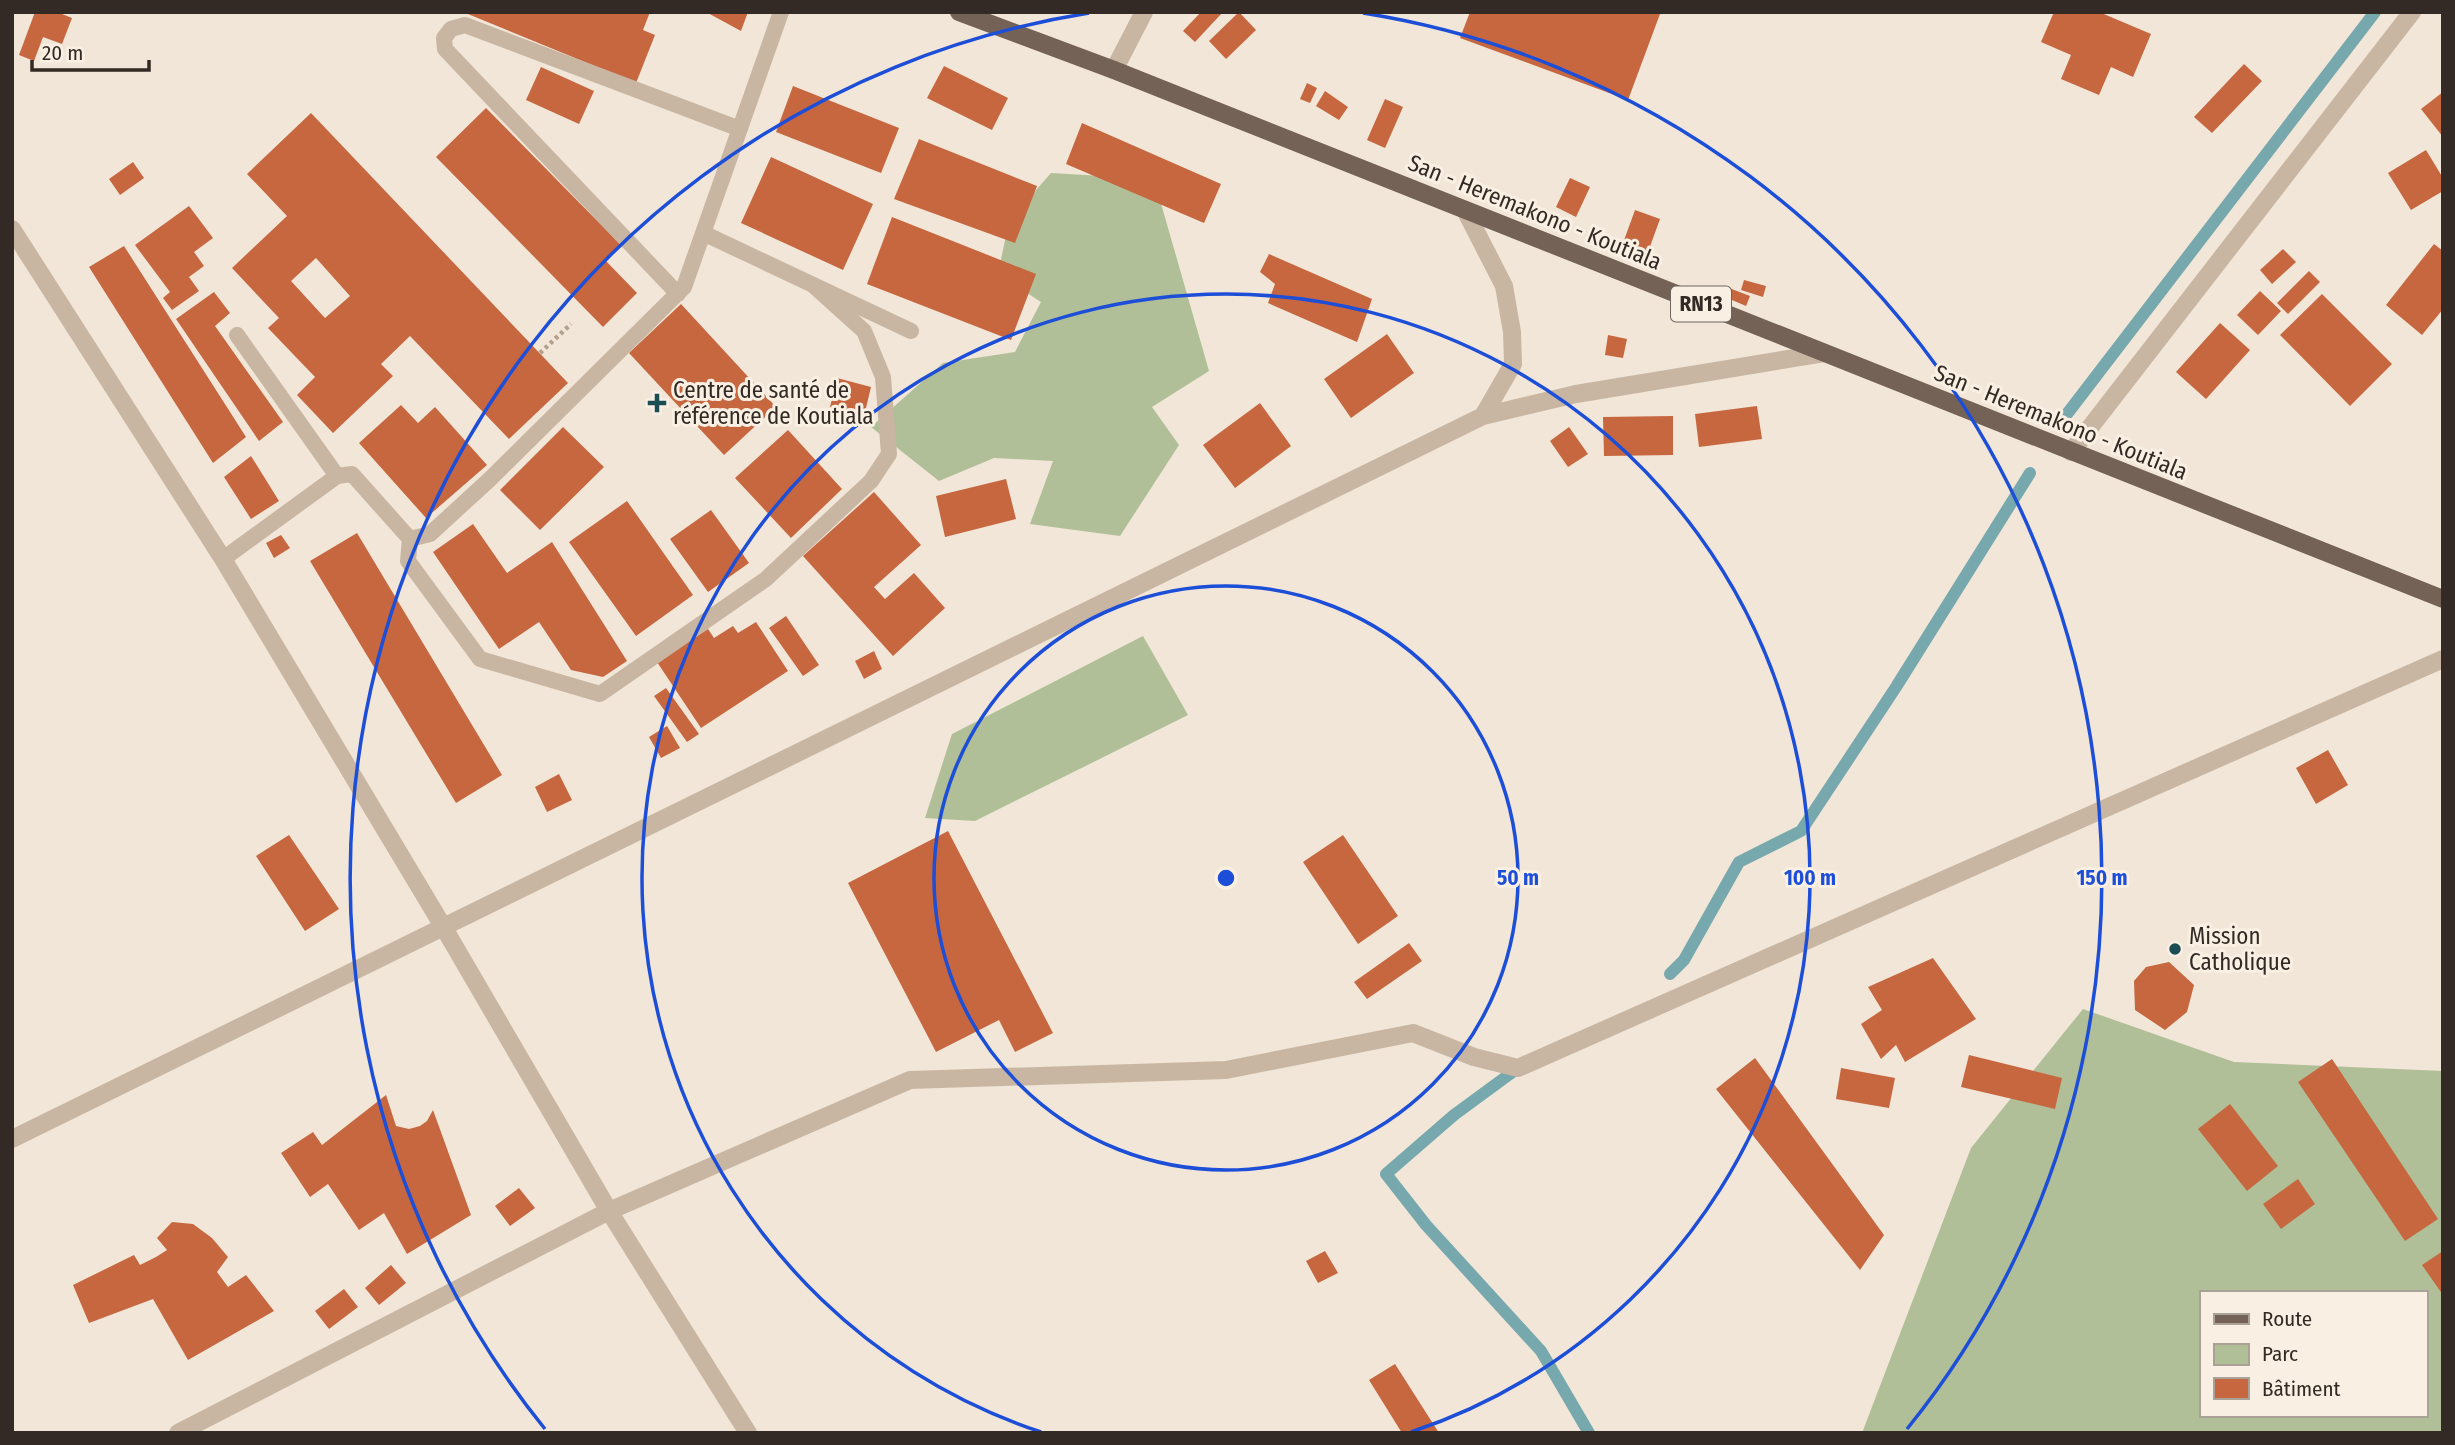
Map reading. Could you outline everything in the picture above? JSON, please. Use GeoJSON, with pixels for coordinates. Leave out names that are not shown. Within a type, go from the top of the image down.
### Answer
{"type":"FeatureCollection","features":[{"type":"Feature","properties":{"kind":"main road","name":"San - Heremakono - Koutiala"},"geometry":{"type":"LineString","coordinates":[[959,12],[1114,70],[2443,599]]}},
{"type":"Feature","properties":{"kind":"street"},"geometry":{"type":"LineString","coordinates":[[1114,70],[1144,12]]}},
{"type":"Feature","properties":{"kind":"street"},"geometry":{"type":"LineString","coordinates":[[2071,452],[2412,12]]}},
{"type":"Feature","properties":{"kind":"street"},"geometry":{"type":"LineString","coordinates":[[1465,210],[1504,286],[1512,332],[1513,364],[1483,416]]}},
{"type":"Feature","properties":{"kind":"street"},"geometry":{"type":"LineString","coordinates":[[12,229],[223,559],[444,928],[609,1211],[748,1433]]}},
{"type":"Feature","properties":{"kind":"street"},"geometry":{"type":"LineString","coordinates":[[12,1139],[1483,416],[1576,394],[1824,354]]}},
{"type":"Feature","properties":{"kind":"street"},"geometry":{"type":"LineString","coordinates":[[178,1433],[609,1211],[910,1080],[1226,1070],[1413,1033],[1474,1057],[1518,1068],[2443,659]]}},
{"type":"Feature","properties":{"kind":"lane"},"geometry":{"type":"LineString","coordinates":[[411,540],[430,534],[684,287],[781,12]]}},
{"type":"Feature","properties":{"kind":"lane"},"geometry":{"type":"LineString","coordinates":[[678,294],[445,49],[444,38],[451,29],[465,25],[740,129]]}},
{"type":"Feature","properties":{"kind":"lane"},"geometry":{"type":"LineString","coordinates":[[703,233],[911,331]]}},
{"type":"Feature","properties":{"kind":"lane"},"geometry":{"type":"LineString","coordinates":[[223,559],[337,476],[352,474],[411,540],[408,561],[480,659],[600,694],[766,579],[871,481],[889,454],[883,377],[864,331],[813,285]]}},
{"type":"Feature","properties":{"kind":"lane"},"geometry":{"type":"LineString","coordinates":[[237,335],[337,476]]}},
{"type":"Feature","properties":{"kind":"path"},"geometry":{"type":"LineString","coordinates":[[540,353],[571,324]]}},
{"type":"Feature","properties":{"kind":"green space"},"geometry":{"type":"Polygon","coordinates":[[[1051,173],[1154,179],[1209,371],[1152,407],[1179,445],[1120,536],[1030,524],[1053,461],[994,458],[939,481],[871,427],[943,363],[1015,352],[1041,302],[998,274],[1009,221],[1051,173]]]}},
{"type":"Feature","properties":{"kind":"green space"},"geometry":{"type":"Polygon","coordinates":[[[1143,636],[1188,715],[975,821],[925,818],[952,734],[1143,636]]]}},
{"type":"Feature","properties":{"kind":"green space"},"geometry":{"type":"Polygon","coordinates":[[[2083,1009],[2234,1062],[2443,1071],[2443,1433],[1862,1433],[1971,1148],[2083,1009]]]}},
{"type":"Feature","properties":{"kind":"building"},"geometry":{"type":"Polygon","coordinates":[[[35,12],[57,12],[72,18],[62,44],[43,37],[34,61],[19,55],[35,12]]]}},
{"type":"Feature","properties":{"kind":"building"},"geometry":{"type":"Polygon","coordinates":[[[463,12],[650,12],[643,30],[655,35],[636,83],[463,12]]]}},
{"type":"Feature","properties":{"kind":"building"},"geometry":{"type":"Polygon","coordinates":[[[706,12],[748,12],[741,31],[706,12]]]}},
{"type":"Feature","properties":{"kind":"building"},"geometry":{"type":"Polygon","coordinates":[[[1201,12],[1223,12],[1195,42],[1183,31],[1201,12]]]}},
{"type":"Feature","properties":{"kind":"building"},"geometry":{"type":"Polygon","coordinates":[[[1239,12],[1256,30],[1226,59],[1209,41],[1239,12]]]}},
{"type":"Feature","properties":{"kind":"building"},"geometry":{"type":"Polygon","coordinates":[[[1470,12],[1660,14],[1628,100],[1460,38],[1470,12]]]}},
{"type":"Feature","properties":{"kind":"building"},"geometry":{"type":"Polygon","coordinates":[[[2054,12],[2099,12],[2151,34],[2133,77],[2111,67],[2099,95],[2061,79],[2071,55],[2041,42],[2054,12]]]}},
{"type":"Feature","properties":{"kind":"building"},"geometry":{"type":"Polygon","coordinates":[[[2244,64],[2262,81],[2212,133],[2194,117],[2244,64]]]}},
{"type":"Feature","properties":{"kind":"building"},"geometry":{"type":"Polygon","coordinates":[[[944,66],[1008,98],[992,130],[927,98],[944,66]]]}},
{"type":"Feature","properties":{"kind":"building"},"geometry":{"type":"Polygon","coordinates":[[[541,67],[594,91],[579,124],[526,100],[541,67]]]}},
{"type":"Feature","properties":{"kind":"building"},"geometry":{"type":"Polygon","coordinates":[[[1307,83],[1317,88],[1310,103],[1300,99],[1307,83]]]}},
{"type":"Feature","properties":{"kind":"building"},"geometry":{"type":"Polygon","coordinates":[[[793,86],[899,128],[881,173],[776,132],[793,86]]]}},
{"type":"Feature","properties":{"kind":"building"},"geometry":{"type":"Polygon","coordinates":[[[1325,91],[1348,107],[1339,120],[1316,106],[1325,91]]]}},
{"type":"Feature","properties":{"kind":"building"},"geometry":{"type":"Polygon","coordinates":[[[2443,92],[2443,137],[2421,109],[2443,92]]]}},
{"type":"Feature","properties":{"kind":"building"},"geometry":{"type":"Polygon","coordinates":[[[1385,99],[1403,107],[1385,148],[1367,140],[1385,99]]]}},
{"type":"Feature","properties":{"kind":"building"},"geometry":{"type":"Polygon","coordinates":[[[486,108],[621,245],[605,260],[637,293],[603,327],[436,157],[486,108]]]}},
{"type":"Feature","properties":{"kind":"building"},"geometry":{"type":"Polygon","coordinates":[[[311,113],[568,383],[509,439],[410,336],[381,364],[393,376],[333,433],[297,395],[315,377],[268,328],[279,318],[232,268],[287,216],[247,174],[311,113]],[[316,258],[291,281],[325,318],[350,296],[316,258]]]}},
{"type":"Feature","properties":{"kind":"building"},"geometry":{"type":"Polygon","coordinates":[[[1082,123],[1221,184],[1204,223],[1066,164],[1082,123]]]}},
{"type":"Feature","properties":{"kind":"building"},"geometry":{"type":"Polygon","coordinates":[[[919,139],[1037,186],[1015,243],[894,199],[919,139]]]}},
{"type":"Feature","properties":{"kind":"building"},"geometry":{"type":"Polygon","coordinates":[[[2426,150],[2443,178],[2443,191],[2411,210],[2388,173],[2426,150]]]}},
{"type":"Feature","properties":{"kind":"building"},"geometry":{"type":"Polygon","coordinates":[[[771,157],[873,204],[843,270],[741,223],[771,157]]]}},
{"type":"Feature","properties":{"kind":"building"},"geometry":{"type":"Polygon","coordinates":[[[133,162],[144,178],[120,195],[109,179],[133,162]]]}},
{"type":"Feature","properties":{"kind":"building"},"geometry":{"type":"Polygon","coordinates":[[[1570,178],[1590,187],[1576,217],[1556,207],[1570,178]]]}},
{"type":"Feature","properties":{"kind":"building"},"geometry":{"type":"Polygon","coordinates":[[[189,206],[213,238],[194,252],[204,266],[189,277],[199,291],[172,310],[163,298],[170,292],[135,245],[189,206]]]}},
{"type":"Feature","properties":{"kind":"building"},"geometry":{"type":"Polygon","coordinates":[[[1635,210],[1660,219],[1644,263],[1619,254],[1635,210]]]}},
{"type":"Feature","properties":{"kind":"building"},"geometry":{"type":"Polygon","coordinates":[[[892,217],[1036,274],[1011,340],[867,284],[892,217]]]}},
{"type":"Feature","properties":{"kind":"building"},"geometry":{"type":"Polygon","coordinates":[[[2434,244],[2443,251],[2443,309],[2422,335],[2386,305],[2434,244]]]}},
{"type":"Feature","properties":{"kind":"building"},"geometry":{"type":"Polygon","coordinates":[[[124,246],[246,437],[213,463],[89,267],[124,246]]]}},
{"type":"Feature","properties":{"kind":"building"},"geometry":{"type":"Polygon","coordinates":[[[2283,249],[2296,262],[2272,284],[2260,270],[2283,249]]]}},
{"type":"Feature","properties":{"kind":"building"},"geometry":{"type":"Polygon","coordinates":[[[1269,254],[1372,299],[1357,342],[1268,303],[1275,284],[1260,272],[1269,254]]]}},
{"type":"Feature","properties":{"kind":"building"},"geometry":{"type":"Polygon","coordinates":[[[2309,271],[2320,282],[2288,314],[2277,303],[2309,271]]]}},
{"type":"Feature","properties":{"kind":"building"},"geometry":{"type":"Polygon","coordinates":[[[1744,280],[1766,286],[1763,297],[1741,290],[1744,280]]]}},
{"type":"Feature","properties":{"kind":"building"},"geometry":{"type":"Polygon","coordinates":[[[1729,288],[1750,296],[1746,306],[1725,297],[1729,288]]]}},
{"type":"Feature","properties":{"kind":"building"},"geometry":{"type":"Polygon","coordinates":[[[2260,291],[2281,311],[2258,335],[2237,315],[2260,291]]]}},
{"type":"Feature","properties":{"kind":"building"},"geometry":{"type":"Polygon","coordinates":[[[214,292],[230,313],[215,326],[283,422],[259,441],[176,319],[214,292]]]}},
{"type":"Feature","properties":{"kind":"building"},"geometry":{"type":"Polygon","coordinates":[[[2322,294],[2392,364],[2350,406],[2280,335],[2322,294]]]}},
{"type":"Feature","properties":{"kind":"building"},"geometry":{"type":"Polygon","coordinates":[[[681,304],[776,407],[724,455],[629,353],[681,304]]]}},
{"type":"Feature","properties":{"kind":"building"},"geometry":{"type":"Polygon","coordinates":[[[2220,323],[2250,350],[2206,399],[2176,372],[2220,323]]]}},
{"type":"Feature","properties":{"kind":"building"},"geometry":{"type":"Polygon","coordinates":[[[1387,334],[1414,373],[1351,418],[1324,379],[1387,334]]]}},
{"type":"Feature","properties":{"kind":"building"},"geometry":{"type":"Polygon","coordinates":[[[1608,335],[1627,339],[1623,358],[1605,355],[1608,335]]]}},
{"type":"Feature","properties":{"kind":"building"},"geometry":{"type":"Polygon","coordinates":[[[837,378],[871,387],[864,416],[830,407],[837,378]]]}},
{"type":"Feature","properties":{"kind":"building"},"geometry":{"type":"Polygon","coordinates":[[[1260,403],[1291,446],[1235,488],[1203,445],[1260,403]]]}},
{"type":"Feature","properties":{"kind":"building"},"geometry":{"type":"Polygon","coordinates":[[[401,405],[418,423],[435,407],[487,465],[426,518],[359,443],[401,405]]]}},
{"type":"Feature","properties":{"kind":"building"},"geometry":{"type":"Polygon","coordinates":[[[1757,406],[1762,439],[1699,447],[1695,414],[1757,406]]]}},
{"type":"Feature","properties":{"kind":"building"},"geometry":{"type":"Polygon","coordinates":[[[1673,416],[1673,455],[1604,456],[1603,417],[1673,416]]]}},
{"type":"Feature","properties":{"kind":"building"},"geometry":{"type":"Polygon","coordinates":[[[563,427],[604,467],[540,530],[500,490],[563,427]]]}},
{"type":"Feature","properties":{"kind":"building"},"geometry":{"type":"Polygon","coordinates":[[[1569,427],[1588,454],[1568,467],[1550,441],[1569,427]]]}},
{"type":"Feature","properties":{"kind":"building"},"geometry":{"type":"Polygon","coordinates":[[[788,430],[842,489],[791,538],[735,478],[788,430]]]}},
{"type":"Feature","properties":{"kind":"building"},"geometry":{"type":"Polygon","coordinates":[[[251,456],[279,501],[251,519],[224,477],[251,456]]]}},
{"type":"Feature","properties":{"kind":"building"},"geometry":{"type":"Polygon","coordinates":[[[1006,479],[1016,519],[945,537],[936,496],[1006,479]]]}},
{"type":"Feature","properties":{"kind":"building"},"geometry":{"type":"Polygon","coordinates":[[[874,492],[921,545],[874,587],[885,599],[914,573],[945,608],[893,656],[803,556],[874,492]]]}},
{"type":"Feature","properties":{"kind":"building"},"geometry":{"type":"Polygon","coordinates":[[[627,501],[693,595],[636,636],[569,542],[627,501]]]}},
{"type":"Feature","properties":{"kind":"building"},"geometry":{"type":"Polygon","coordinates":[[[711,510],[749,563],[708,592],[670,539],[711,510]]]}},
{"type":"Feature","properties":{"kind":"building"},"geometry":{"type":"Polygon","coordinates":[[[473,524],[507,573],[552,542],[627,661],[603,677],[571,670],[539,622],[499,649],[433,552],[473,524]]]}},
{"type":"Feature","properties":{"kind":"building"},"geometry":{"type":"Polygon","coordinates":[[[357,533],[502,775],[456,803],[310,561],[357,533]]]}},
{"type":"Feature","properties":{"kind":"building"},"geometry":{"type":"Polygon","coordinates":[[[281,535],[290,548],[274,558],[266,543],[281,535]]]}},
{"type":"Feature","properties":{"kind":"building"},"geometry":{"type":"Polygon","coordinates":[[[786,616],[819,665],[803,676],[769,628],[786,616]]]}},
{"type":"Feature","properties":{"kind":"building"},"geometry":{"type":"Polygon","coordinates":[[[756,622],[788,671],[701,728],[657,662],[708,629],[714,638],[733,626],[738,633],[756,622]]]}},
{"type":"Feature","properties":{"kind":"building"},"geometry":{"type":"Polygon","coordinates":[[[874,651],[882,669],[864,679],[855,661],[874,651]]]}},
{"type":"Feature","properties":{"kind":"building"},"geometry":{"type":"Polygon","coordinates":[[[666,688],[699,734],[687,742],[654,696],[666,688]]]}},
{"type":"Feature","properties":{"kind":"building"},"geometry":{"type":"Polygon","coordinates":[[[667,726],[680,748],[661,758],[649,737],[667,726]]]}},
{"type":"Feature","properties":{"kind":"building"},"geometry":{"type":"Polygon","coordinates":[[[2328,750],[2348,785],[2316,804],[2296,768],[2328,750]]]}},
{"type":"Feature","properties":{"kind":"building"},"geometry":{"type":"Polygon","coordinates":[[[559,774],[572,800],[547,812],[535,787],[559,774]]]}},
{"type":"Feature","properties":{"kind":"building"},"geometry":{"type":"Polygon","coordinates":[[[948,831],[1053,1033],[1015,1052],[999,1020],[936,1052],[848,883],[948,831]]]}},
{"type":"Feature","properties":{"kind":"building"},"geometry":{"type":"Polygon","coordinates":[[[289,835],[339,909],[305,931],[256,856],[289,835]]]}},
{"type":"Feature","properties":{"kind":"building"},"geometry":{"type":"Polygon","coordinates":[[[1343,835],[1398,916],[1358,944],[1303,862],[1343,835]]]}},
{"type":"Feature","properties":{"kind":"building"},"geometry":{"type":"Polygon","coordinates":[[[1409,943],[1422,961],[1367,999],[1354,982],[1409,943]]]}},
{"type":"Feature","properties":{"kind":"building"},"geometry":{"type":"Polygon","coordinates":[[[1933,958],[1976,1019],[1905,1062],[1896,1045],[1881,1059],[1861,1024],[1882,1010],[1868,987],[1933,958]]]}},
{"type":"Feature","properties":{"kind":"building"},"geometry":{"type":"Polygon","coordinates":[[[2169,962],[2194,985],[2187,1012],[2165,1030],[2135,1010],[2134,981],[2146,967],[2169,962]]]}},
{"type":"Feature","properties":{"kind":"building"},"geometry":{"type":"Polygon","coordinates":[[[1969,1055],[2062,1078],[2055,1109],[1961,1087],[1969,1055]]]}},
{"type":"Feature","properties":{"kind":"building"},"geometry":{"type":"Polygon","coordinates":[[[1755,1058],[1884,1235],[1860,1270],[1716,1089],[1755,1058]]]}},
{"type":"Feature","properties":{"kind":"building"},"geometry":{"type":"Polygon","coordinates":[[[2332,1059],[2438,1219],[2405,1241],[2298,1082],[2332,1059]]]}},
{"type":"Feature","properties":{"kind":"building"},"geometry":{"type":"Polygon","coordinates":[[[1841,1068],[1895,1078],[1889,1108],[1836,1099],[1841,1068]]]}},
{"type":"Feature","properties":{"kind":"building"},"geometry":{"type":"Polygon","coordinates":[[[386,1095],[396,1126],[409,1129],[420,1126],[427,1121],[433,1110],[471,1215],[407,1254],[384,1213],[359,1230],[328,1184],[310,1197],[281,1153],[313,1132],[322,1145],[386,1095]]]}},
{"type":"Feature","properties":{"kind":"building"},"geometry":{"type":"Polygon","coordinates":[[[2230,1104],[2278,1166],[2247,1191],[2198,1129],[2230,1104]]]}},
{"type":"Feature","properties":{"kind":"building"},"geometry":{"type":"Polygon","coordinates":[[[2298,1179],[2315,1204],[2281,1229],[2263,1204],[2298,1179]]]}},
{"type":"Feature","properties":{"kind":"building"},"geometry":{"type":"Polygon","coordinates":[[[519,1188],[535,1208],[510,1226],[495,1206],[519,1188]]]}},
{"type":"Feature","properties":{"kind":"building"},"geometry":{"type":"Polygon","coordinates":[[[172,1222],[193,1224],[212,1238],[228,1257],[217,1272],[228,1287],[246,1275],[274,1311],[188,1360],[153,1299],[89,1323],[73,1285],[134,1255],[140,1265],[167,1250],[157,1238],[172,1222]]]}},
{"type":"Feature","properties":{"kind":"building"},"geometry":{"type":"Polygon","coordinates":[[[1325,1251],[1338,1273],[1318,1283],[1306,1261],[1325,1251]]]}},
{"type":"Feature","properties":{"kind":"building"},"geometry":{"type":"Polygon","coordinates":[[[2443,1251],[2443,1295],[2422,1265],[2443,1251]]]}},
{"type":"Feature","properties":{"kind":"building"},"geometry":{"type":"Polygon","coordinates":[[[391,1265],[406,1283],[379,1305],[365,1288],[391,1265]]]}},
{"type":"Feature","properties":{"kind":"building"},"geometry":{"type":"Polygon","coordinates":[[[344,1289],[358,1307],[329,1329],[315,1311],[344,1289]]]}},
{"type":"Feature","properties":{"kind":"building"},"geometry":{"type":"Polygon","coordinates":[[[1395,1364],[1439,1433],[1402,1433],[1369,1380],[1395,1364]]]}},
{"type":"Feature","properties":{"kind":"waterway"},"geometry":{"type":"LineString","coordinates":[[2067,414],[2375,12]]}},
{"type":"Feature","properties":{"kind":"waterway"},"geometry":{"type":"LineString","coordinates":[[1670,974],[1684,960],[1739,862],[1801,831],[1896,687],[2030,473]]}},
{"type":"Feature","properties":{"kind":"waterway"},"geometry":{"type":"LineString","coordinates":[[1518,1068],[1454,1115],[1386,1174],[1426,1225],[1541,1351],[1589,1433]]}},
{"type":"Feature","properties":{"kind":"place","name":"Centre de santé de référence de Koutiala"},"geometry":{"type":"Point","coordinates":[657,403]}},
{"type":"Feature","properties":{"kind":"place","name":"Mission Catholique"},"geometry":{"type":"Point","coordinates":[2175,949]}}]}
